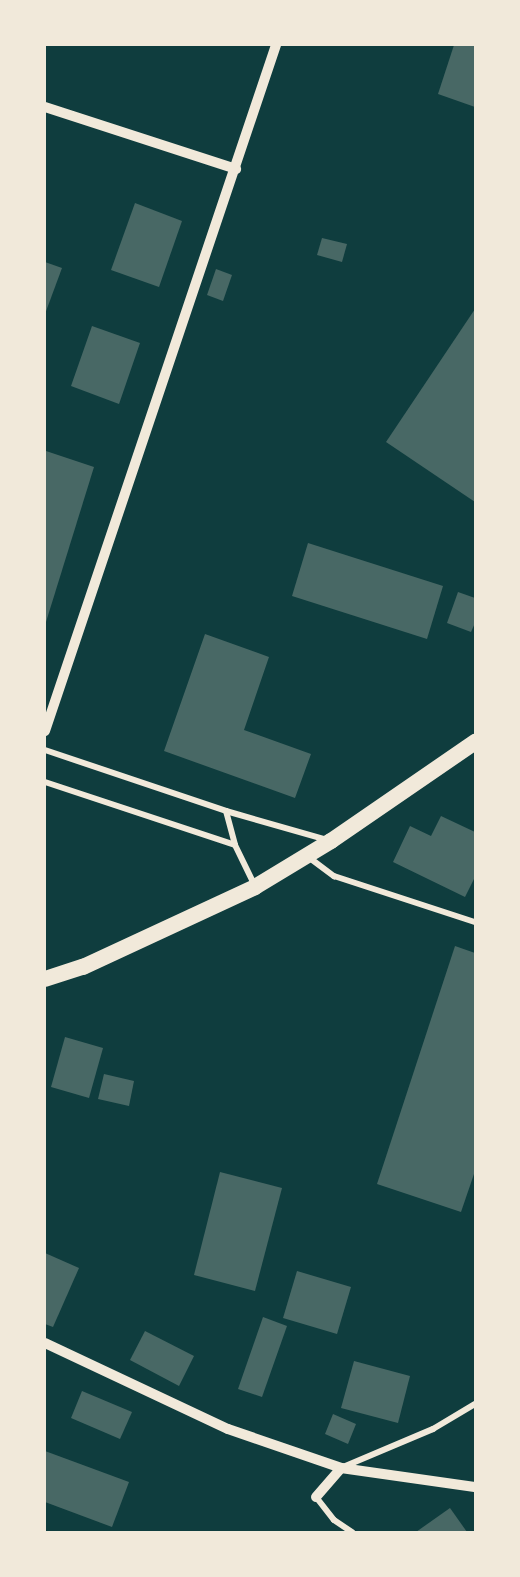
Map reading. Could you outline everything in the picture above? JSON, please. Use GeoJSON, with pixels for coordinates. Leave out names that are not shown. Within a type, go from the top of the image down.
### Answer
{"type":"FeatureCollection","features":[{"type":"Feature","properties":{"kind":"highway"},"geometry":{"type":"LineString","coordinates":[[45,979],[83,967],[255,887],[331,841],[475,742]]}},
{"type":"Feature","properties":{"kind":"street"},"geometry":{"type":"LineString","coordinates":[[45,731],[276,45]]}},
{"type":"Feature","properties":{"kind":"street"},"geometry":{"type":"LineString","coordinates":[[45,107],[236,168]]}},
{"type":"Feature","properties":{"kind":"street"},"geometry":{"type":"LineString","coordinates":[[45,750],[226,811],[331,841]]}},
{"type":"Feature","properties":{"kind":"street"},"geometry":{"type":"LineString","coordinates":[[45,782],[235,845]]}},
{"type":"Feature","properties":{"kind":"street"},"geometry":{"type":"LineString","coordinates":[[226,811],[235,845],[255,887]]}},
{"type":"Feature","properties":{"kind":"street"},"geometry":{"type":"LineString","coordinates":[[307,856],[334,876],[475,922]]}},
{"type":"Feature","properties":{"kind":"street"},"geometry":{"type":"LineString","coordinates":[[45,1343],[228,1429],[341,1468],[475,1487]]}},
{"type":"Feature","properties":{"kind":"street"},"geometry":{"type":"LineString","coordinates":[[352,1532],[334,1520],[316,1497],[341,1468],[433,1429],[475,1404]]}},
{"type":"Feature","properties":{"kind":"building"},"geometry":{"type":"Polygon","coordinates":[[[454,45],[475,45],[475,107],[438,94],[454,45]]]}},
{"type":"Feature","properties":{"kind":"building"},"geometry":{"type":"Polygon","coordinates":[[[135,203],[182,221],[159,287],[111,270],[135,203]]]}},
{"type":"Feature","properties":{"kind":"building"},"geometry":{"type":"Polygon","coordinates":[[[322,238],[347,244],[342,262],[317,255],[322,238]]]}},
{"type":"Feature","properties":{"kind":"building"},"geometry":{"type":"Polygon","coordinates":[[[45,262],[62,268],[45,314],[45,262]]]}},
{"type":"Feature","properties":{"kind":"building"},"geometry":{"type":"Polygon","coordinates":[[[216,269],[232,275],[223,301],[207,295],[216,269]]]}},
{"type":"Feature","properties":{"kind":"building"},"geometry":{"type":"Polygon","coordinates":[[[475,309],[475,502],[386,442],[475,309]]]}},
{"type":"Feature","properties":{"kind":"building"},"geometry":{"type":"Polygon","coordinates":[[[92,326],[140,343],[119,404],[71,386],[92,326]]]}},
{"type":"Feature","properties":{"kind":"building"},"geometry":{"type":"Polygon","coordinates":[[[46,451],[94,467],[46,622],[45,454],[46,451]]]}},
{"type":"Feature","properties":{"kind":"building"},"geometry":{"type":"Polygon","coordinates":[[[308,543],[443,586],[427,639],[292,596],[308,543]]]}},
{"type":"Feature","properties":{"kind":"building"},"geometry":{"type":"Polygon","coordinates":[[[458,592],[475,598],[475,623],[471,632],[447,623],[458,592]]]}},
{"type":"Feature","properties":{"kind":"building"},"geometry":{"type":"Polygon","coordinates":[[[205,634],[269,657],[244,730],[311,754],[295,798],[164,751],[205,634]]]}},
{"type":"Feature","properties":{"kind":"building"},"geometry":{"type":"Polygon","coordinates":[[[441,816],[475,832],[475,877],[465,897],[393,862],[410,826],[431,836],[441,816]]]}},
{"type":"Feature","properties":{"kind":"building"},"geometry":{"type":"Polygon","coordinates":[[[455,946],[475,953],[475,1171],[461,1212],[377,1184],[455,946]]]}},
{"type":"Feature","properties":{"kind":"building"},"geometry":{"type":"Polygon","coordinates":[[[65,1037],[103,1048],[89,1098],[51,1087],[65,1037]]]}},
{"type":"Feature","properties":{"kind":"building"},"geometry":{"type":"Polygon","coordinates":[[[104,1074],[134,1081],[129,1106],[98,1099],[104,1074]]]}},
{"type":"Feature","properties":{"kind":"building"},"geometry":{"type":"Polygon","coordinates":[[[220,1172],[282,1188],[255,1291],[194,1275],[220,1172]]]}},
{"type":"Feature","properties":{"kind":"building"},"geometry":{"type":"Polygon","coordinates":[[[45,1253],[79,1268],[53,1327],[45,1324],[45,1253]]]}},
{"type":"Feature","properties":{"kind":"building"},"geometry":{"type":"Polygon","coordinates":[[[297,1271],[351,1287],[337,1334],[283,1318],[297,1271]]]}},
{"type":"Feature","properties":{"kind":"building"},"geometry":{"type":"Polygon","coordinates":[[[263,1317],[287,1326],[262,1397],[238,1389],[263,1317]]]}},
{"type":"Feature","properties":{"kind":"building"},"geometry":{"type":"Polygon","coordinates":[[[145,1331],[194,1356],[179,1386],[130,1360],[145,1331]]]}},
{"type":"Feature","properties":{"kind":"building"},"geometry":{"type":"Polygon","coordinates":[[[354,1361],[410,1376],[398,1423],[341,1408],[354,1361]]]}},
{"type":"Feature","properties":{"kind":"building"},"geometry":{"type":"Polygon","coordinates":[[[82,1391],[132,1412],[120,1439],[71,1418],[82,1391]]]}},
{"type":"Feature","properties":{"kind":"building"},"geometry":{"type":"Polygon","coordinates":[[[333,1414],[356,1424],[348,1444],[325,1434],[333,1414]]]}},
{"type":"Feature","properties":{"kind":"building"},"geometry":{"type":"Polygon","coordinates":[[[45,1451],[129,1482],[112,1527],[45,1502],[45,1451]]]}},
{"type":"Feature","properties":{"kind":"building"},"geometry":{"type":"Polygon","coordinates":[[[450,1508],[467,1532],[416,1532],[450,1508]]]}}]}
